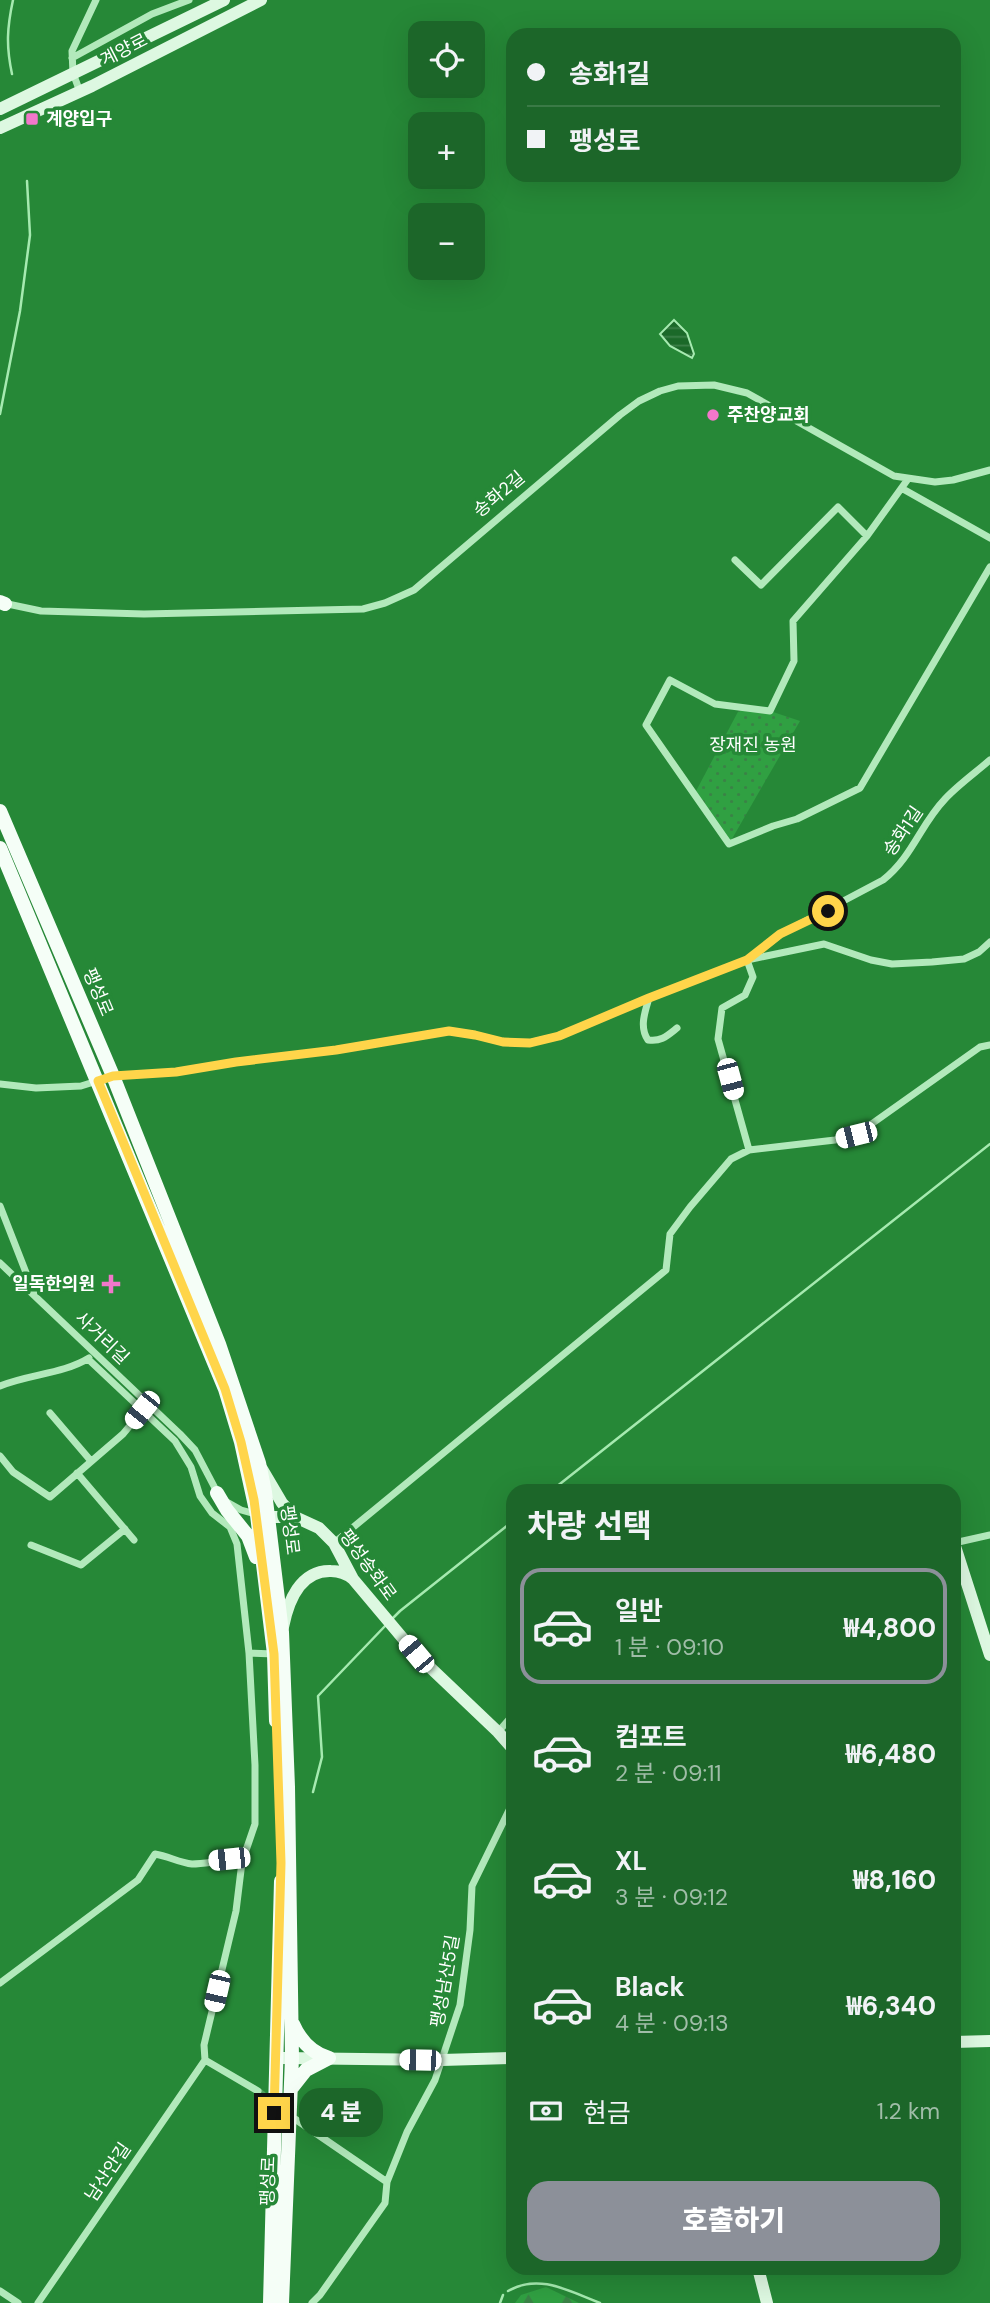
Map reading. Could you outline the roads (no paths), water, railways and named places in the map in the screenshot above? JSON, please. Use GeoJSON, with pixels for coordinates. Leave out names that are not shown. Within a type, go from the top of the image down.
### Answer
{"type":"FeatureCollection","features":[{"type":"Feature","properties":{"kind":"main road"},"geometry":{"type":"LineString","coordinates":[[3,107],[224,0]]}},
{"type":"Feature","properties":{"kind":"main road","name":"계양로"},"geometry":{"type":"LineString","coordinates":[[0,128],[80,92],[261,0]]}},
{"type":"Feature","properties":{"kind":"main road","name":"팽성로"},"geometry":{"type":"LineString","coordinates":[[0,811],[113,1076],[219,1344],[259,1463],[263,1516],[282,1632],[289,1801],[292,2058],[282,2303]]}},
{"type":"Feature","properties":{"kind":"main road","name":"팽성로"},"geometry":{"type":"LineString","coordinates":[[0,848],[225,1389],[263,1516],[262,1571],[274,1654],[281,1863],[270,2303]]}},
{"type":"Feature","properties":{"kind":"main road"},"geometry":{"type":"LineString","coordinates":[[259,1463],[282,1503],[295,1517]]}},
{"type":"Feature","properties":{"kind":"main road"},"geometry":{"type":"LineString","coordinates":[[217,1493],[248,1536],[262,1571]]}},
{"type":"Feature","properties":{"kind":"main road"},"geometry":{"type":"LineString","coordinates":[[263,1516],[295,1517]]}},
{"type":"Feature","properties":{"kind":"main road","name":"팽성송화로"},"geometry":{"type":"LineString","coordinates":[[295,1517],[318,1528],[334,1543],[353,1579],[416,1654],[506,1741]]}},
{"type":"Feature","properties":{"kind":"main road"},"geometry":{"type":"LineString","coordinates":[[961,1565],[990,1655]]}},
{"type":"Feature","properties":{"kind":"main road"},"geometry":{"type":"LineString","coordinates":[[282,1632],[294,1595],[311,1576],[331,1571],[343,1573],[353,1579]]}},
{"type":"Feature","properties":{"kind":"main road"},"geometry":{"type":"LineString","coordinates":[[292,2017],[295,2029],[304,2042],[318,2054],[329,2057]]}},
{"type":"Feature","properties":{"kind":"main road"},"geometry":{"type":"LineString","coordinates":[[961,2042],[990,2041]]}},
{"type":"Feature","properties":{"kind":"main road"},"geometry":{"type":"LineString","coordinates":[[291,2090],[302,2073],[329,2057]]}},
{"type":"Feature","properties":{"kind":"main road"},"geometry":{"type":"LineString","coordinates":[[275,2058],[506,2058]]}},
{"type":"Feature","properties":{"kind":"main road"},"geometry":{"type":"LineString","coordinates":[[760,2275],[767,2303]]}},
{"type":"Feature","properties":{"kind":"street"},"geometry":{"type":"LineString","coordinates":[[80,92],[73,73],[72,51],[96,0]]}},
{"type":"Feature","properties":{"kind":"street"},"geometry":{"type":"LineString","coordinates":[[72,58],[152,15],[190,0]]}},
{"type":"Feature","properties":{"kind":"street","name":"송화2길"},"geometry":{"type":"LineString","coordinates":[[1,603],[41,611],[144,614],[363,609],[385,603],[414,590],[620,415],[639,401],[678,386],[714,384],[747,393],[894,476],[935,482],[990,470]]}},
{"type":"Feature","properties":{"kind":"street"},"geometry":{"type":"LineString","coordinates":[[908,479],[867,536],[793,621],[794,661],[770,711],[715,704],[670,680],[646,725],[729,844],[797,819],[860,788],[990,567]]}},
{"type":"Feature","properties":{"kind":"street"},"geometry":{"type":"LineString","coordinates":[[903,489],[990,538]]}},
{"type":"Feature","properties":{"kind":"street"},"geometry":{"type":"LineString","coordinates":[[735,560],[761,585],[838,507],[867,536]]}},
{"type":"Feature","properties":{"kind":"street","name":"송화1길"},"geometry":{"type":"LineString","coordinates":[[0,1084],[49,1088],[81,1086],[113,1076],[176,1072],[449,1031],[503,1042],[530,1043],[559,1036],[747,960],[780,934],[883,880],[908,856],[944,799],[990,760]]}},
{"type":"Feature","properties":{"kind":"street"},"geometry":{"type":"LineString","coordinates":[[749,1150],[719,1039],[722,1008],[745,996],[753,977],[747,960],[824,944],[892,964],[932,962],[964,959],[979,953],[990,942]]}},
{"type":"Feature","properties":{"kind":"street"},"geometry":{"type":"LineString","coordinates":[[649,998],[643,1033],[648,1040],[657,1041],[677,1028]]}},
{"type":"Feature","properties":{"kind":"street"},"geometry":{"type":"LineString","coordinates":[[334,1543],[666,1270],[670,1234],[732,1159],[749,1150],[856,1135],[980,1047],[990,1045]]}},
{"type":"Feature","properties":{"kind":"street"},"geometry":{"type":"LineString","coordinates":[[0,1206],[35,1296]]}},
{"type":"Feature","properties":{"kind":"street","name":"사거리길"},"geometry":{"type":"LineString","coordinates":[[0,1263],[195,1450],[217,1493]]}},
{"type":"Feature","properties":{"kind":"street"},"geometry":{"type":"LineString","coordinates":[[0,1386],[19,1378],[73,1366],[88,1359],[95,1352]]}},
{"type":"Feature","properties":{"kind":"street"},"geometry":{"type":"LineString","coordinates":[[88,1359],[175,1441],[191,1467],[200,1496],[212,1513],[233,1532],[237,1544],[249,1653],[256,1765],[255,1824],[242,1862],[236,1910],[204,2045],[205,2060],[258,2091]]}},
{"type":"Feature","properties":{"kind":"street"},"geometry":{"type":"LineString","coordinates":[[0,1456],[13,1472],[50,1497],[123,1434],[142,1410]]}},
{"type":"Feature","properties":{"kind":"street"},"geometry":{"type":"LineString","coordinates":[[50,1413],[91,1461]]}},
{"type":"Feature","properties":{"kind":"street"},"geometry":{"type":"LineString","coordinates":[[77,1473],[134,1540]]}},
{"type":"Feature","properties":{"kind":"street"},"geometry":{"type":"LineString","coordinates":[[217,1493],[231,1505],[263,1516]]}},
{"type":"Feature","properties":{"kind":"street"},"geometry":{"type":"LineString","coordinates":[[31,1545],[81,1565],[125,1529]]}},
{"type":"Feature","properties":{"kind":"street"},"geometry":{"type":"LineString","coordinates":[[961,1541],[990,1535]]}},
{"type":"Feature","properties":{"kind":"street"},"geometry":{"type":"LineString","coordinates":[[249,1653],[274,1654]]}},
{"type":"Feature","properties":{"kind":"street"},"geometry":{"type":"LineString","coordinates":[[498,1732],[506,1723]]}},
{"type":"Feature","properties":{"kind":"street","name":"팽성남산5길"},"geometry":{"type":"LineString","coordinates":[[312,2303],[386,2203],[387,2182],[407,2132],[435,2080],[460,2005],[469,1943],[472,1886],[506,1816]]}},
{"type":"Feature","properties":{"kind":"street"},"geometry":{"type":"LineString","coordinates":[[0,1983],[138,1880],[155,1854],[192,1864],[229,1859],[242,1862]]}},
{"type":"Feature","properties":{"kind":"street","name":"남산안길"},"geometry":{"type":"LineString","coordinates":[[38,2303],[205,2060]]}},
{"type":"Feature","properties":{"kind":"street"},"geometry":{"type":"LineString","coordinates":[[295,2119],[387,2182]]}},
{"type":"Feature","properties":{"kind":"street"},"geometry":{"type":"LineString","coordinates":[[0,2291],[18,2303]]}},
{"type":"Feature","properties":{"kind":"waterway"},"geometry":{"type":"LineString","coordinates":[[12,74],[8,37],[13,0]]}},
{"type":"Feature","properties":{"kind":"waterway"},"geometry":{"type":"LineString","coordinates":[[0,414],[20,311],[30,235],[27,181]]}},
{"type":"Feature","properties":{"kind":"waterway"},"geometry":{"type":"LineString","coordinates":[[560,1484],[990,1144]]}},
{"type":"Feature","properties":{"kind":"waterway"},"geometry":{"type":"LineString","coordinates":[[391,1620],[506,1527]]}},
{"type":"Feature","properties":{"kind":"waterway"},"geometry":{"type":"LineString","coordinates":[[313,1792],[322,1757],[318,1696],[386,1625]]}},
{"type":"Feature","properties":{"kind":"waterway"},"geometry":{"type":"LineString","coordinates":[[508,2291],[520,2286],[543,2284],[565,2289],[600,2303]]}},
{"type":"Feature","properties":{"kind":"waterway"},"geometry":{"type":"LineString","coordinates":[[500,2303],[503,2295]]}},
{"type":"Feature","properties":{"kind":"tunnel"},"geometry":{"type":"LineString","coordinates":[[258,2091],[275,2104]]}},
{"type":"Feature","properties":{"kind":"place","name":"계양입구"},"geometry":{"type":"Point","coordinates":[32,119]}},
{"type":"Feature","properties":{"kind":"place","name":"주찬양교회"},"geometry":{"type":"Point","coordinates":[713,415]}},
{"type":"Feature","properties":{"kind":"place","name":"일독한의원"},"geometry":{"type":"Point","coordinates":[111,1284]}},
{"type":"Feature","properties":{"kind":"park label","name":"장재진 농원"},"geometry":{"type":"Point","coordinates":[753,745]}}]}
